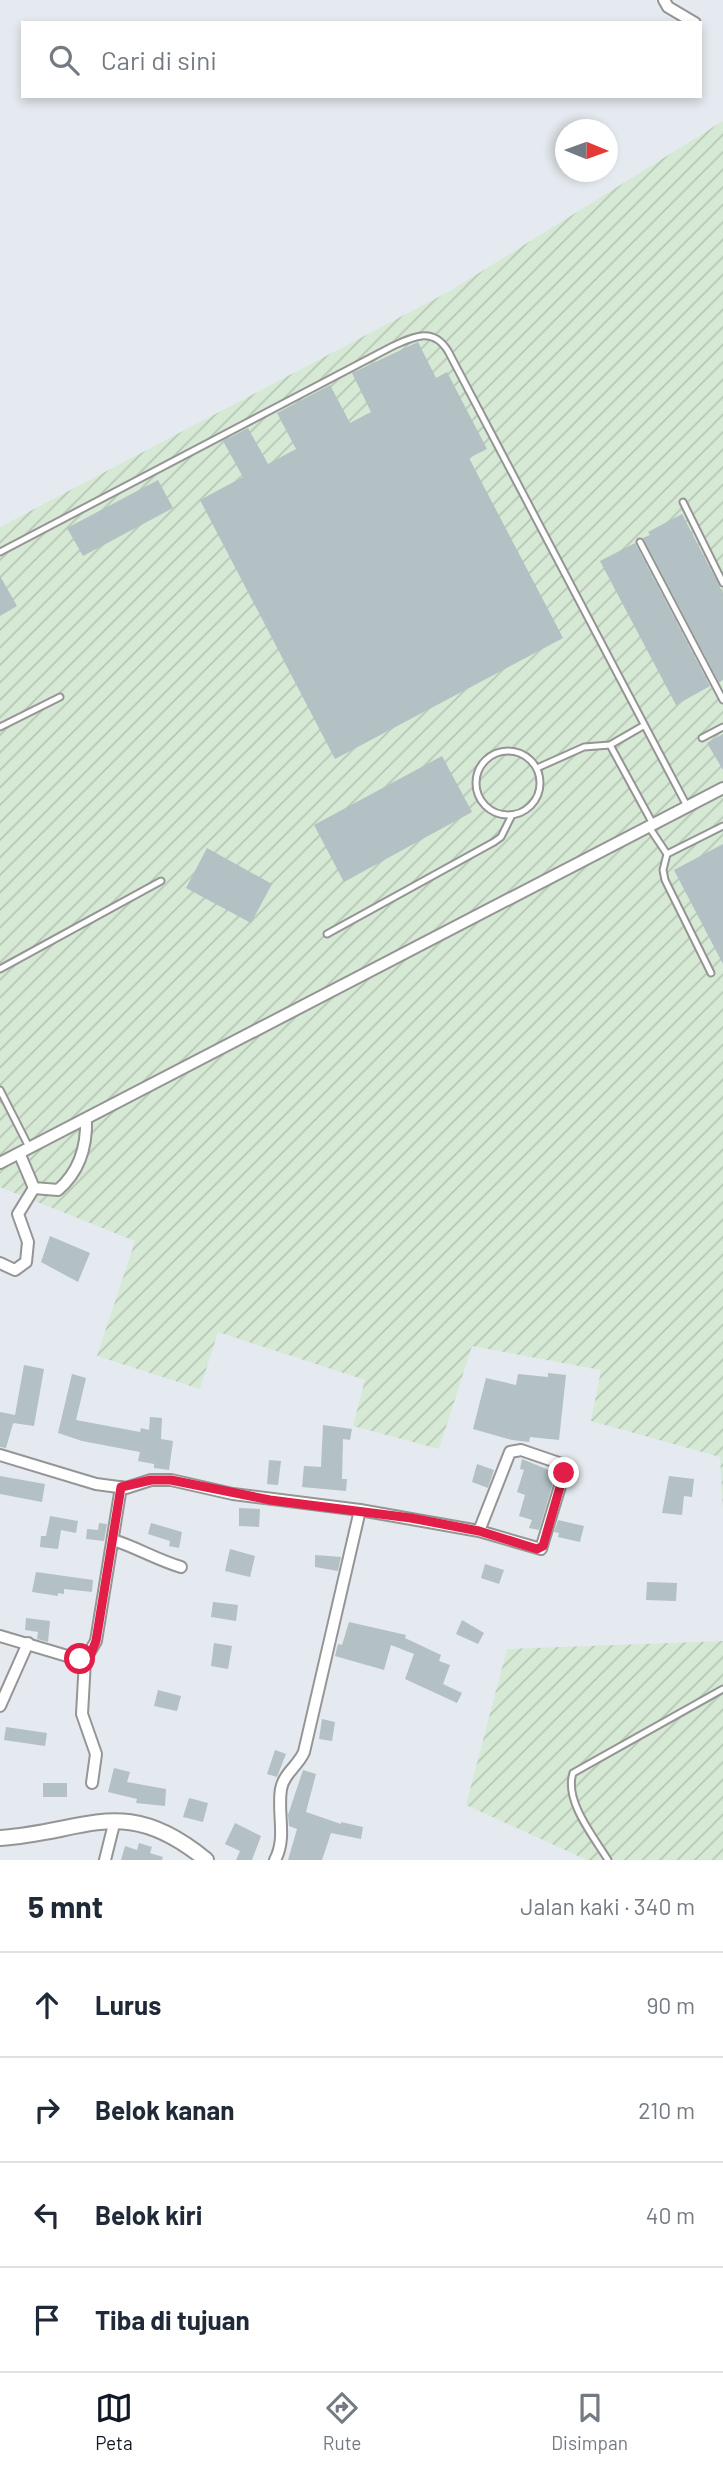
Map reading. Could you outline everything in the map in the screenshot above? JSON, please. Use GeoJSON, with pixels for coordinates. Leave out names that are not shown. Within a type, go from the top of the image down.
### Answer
{"type":"FeatureCollection","features":[{"type":"Feature","properties":{"kind":"street"},"geometry":{"type":"LineString","coordinates":[[664,0],[668,6],[692,21]]}},
{"type":"Feature","properties":{"kind":"street"},"geometry":{"type":"LineString","coordinates":[[0,1163],[20,1155],[29,1147],[723,788]]}},
{"type":"Feature","properties":{"kind":"street"},"geometry":{"type":"LineString","coordinates":[[34,1188],[58,1190],[75,1172],[84,1148],[86,1119]]}},
{"type":"Feature","properties":{"kind":"street"},"geometry":{"type":"LineString","coordinates":[[20,1155],[34,1188]]}},
{"type":"Feature","properties":{"kind":"street"},"geometry":{"type":"LineString","coordinates":[[2,1269],[15,1270],[26,1262],[28,1242],[18,1214],[34,1188]]}},
{"type":"Feature","properties":{"kind":"street"},"geometry":{"type":"LineString","coordinates":[[0,1455],[88,1483],[121,1487],[151,1480],[171,1480],[270,1500],[360,1510],[479,1531],[541,1549],[564,1473],[562,1464],[522,1450],[510,1452],[479,1531]]}},
{"type":"Feature","properties":{"kind":"street"},"geometry":{"type":"LineString","coordinates":[[92,1783],[96,1754],[82,1714],[85,1660],[96,1641],[121,1487]]}},
{"type":"Feature","properties":{"kind":"street"},"geometry":{"type":"LineString","coordinates":[[275,1860],[281,1845],[281,1790],[285,1776],[304,1752],[360,1510]]}},
{"type":"Feature","properties":{"kind":"street"},"geometry":{"type":"LineString","coordinates":[[113,1540],[128,1544],[152,1559],[181,1567]]}},
{"type":"Feature","properties":{"kind":"street"},"geometry":{"type":"LineString","coordinates":[[0,1636],[85,1660]]}},
{"type":"Feature","properties":{"kind":"street"},"geometry":{"type":"LineString","coordinates":[[0,1706],[28,1643]]}},
{"type":"Feature","properties":{"kind":"street"},"geometry":{"type":"LineString","coordinates":[[105,1860],[115,1820]]}},
{"type":"Feature","properties":{"kind":"street"},"geometry":{"type":"LineString","coordinates":[[0,1838],[115,1820],[162,1832],[190,1847],[206,1860]]}},
{"type":"Feature","properties":{"kind":"lane"},"geometry":{"type":"LineString","coordinates":[[0,551],[393,346],[416,335],[433,336],[441,340],[448,351],[687,806]]}},
{"type":"Feature","properties":{"kind":"lane"},"geometry":{"type":"LineString","coordinates":[[683,502],[723,583]]}},
{"type":"Feature","properties":{"kind":"lane"},"geometry":{"type":"LineString","coordinates":[[640,542],[723,700]]}},
{"type":"Feature","properties":{"kind":"lane"},"geometry":{"type":"LineString","coordinates":[[0,727],[60,697]]}},
{"type":"Feature","properties":{"kind":"lane"},"geometry":{"type":"LineString","coordinates":[[537,768],[584,747],[610,745],[643,726]]}},
{"type":"Feature","properties":{"kind":"lane"},"geometry":{"type":"LineString","coordinates":[[702,738],[723,727]]}},
{"type":"Feature","properties":{"kind":"lane"},"geometry":{"type":"LineString","coordinates":[[610,745],[667,854],[663,870],[665,880],[711,973]]}},
{"type":"Feature","properties":{"kind":"lane"},"geometry":{"type":"LineString","coordinates":[[512,751],[527,757],[537,768],[541,783],[537,798],[526,810],[512,815],[496,813],[484,804],[480,797],[477,775],[484,761],[497,752],[512,751]]}},
{"type":"Feature","properties":{"kind":"lane"},"geometry":{"type":"LineString","coordinates":[[327,934],[494,842],[501,837],[512,815]]}},
{"type":"Feature","properties":{"kind":"lane"},"geometry":{"type":"LineString","coordinates":[[667,854],[723,826]]}},
{"type":"Feature","properties":{"kind":"lane"},"geometry":{"type":"LineString","coordinates":[[0,969],[161,881]]}},
{"type":"Feature","properties":{"kind":"lane"},"geometry":{"type":"LineString","coordinates":[[0,1090],[29,1147]]}},
{"type":"Feature","properties":{"kind":"lane"},"geometry":{"type":"LineString","coordinates":[[608,1860],[580,1813],[570,1788],[573,1773],[723,1689]]}},
{"type":"Feature","properties":{"kind":"shaded area"},"geometry":{"type":"Polygon","coordinates":[[[723,121],[723,1510],[720,1457],[591,1421],[601,1370],[472,1346],[439,1449],[353,1426],[365,1380],[218,1332],[200,1389],[97,1356],[135,1241],[0,1187],[0,527],[450,291],[723,121]]]}},
{"type":"Feature","properties":{"kind":"shaded area"},"geometry":{"type":"Polygon","coordinates":[[[723,1641],[723,1860],[587,1860],[466,1805],[507,1649],[723,1641]]]}},
{"type":"Feature","properties":{"kind":"building"},"geometry":{"type":"Polygon","coordinates":[[[418,342],[436,378],[447,372],[487,449],[469,458],[563,638],[335,759],[200,500],[243,477],[223,441],[248,428],[268,464],[296,449],[277,413],[330,385],[350,423],[371,412],[352,373],[418,342]]]}},
{"type":"Feature","properties":{"kind":"building"},"geometry":{"type":"Polygon","coordinates":[[[158,480],[173,508],[83,556],[67,528],[158,480]]]}},
{"type":"Feature","properties":{"kind":"building"},"geometry":{"type":"Polygon","coordinates":[[[682,514],[723,593],[723,680],[719,682],[643,538],[650,535],[648,532],[682,514]]]}},
{"type":"Feature","properties":{"kind":"building"},"geometry":{"type":"Polygon","coordinates":[[[635,543],[710,686],[676,705],[600,561],[635,543]]]}},
{"type":"Feature","properties":{"kind":"building"},"geometry":{"type":"Polygon","coordinates":[[[0,576],[17,606],[0,616],[0,576]]]}},
{"type":"Feature","properties":{"kind":"building"},"geometry":{"type":"Polygon","coordinates":[[[723,734],[723,770],[707,743],[723,734]]]}},
{"type":"Feature","properties":{"kind":"building"},"geometry":{"type":"Polygon","coordinates":[[[442,756],[472,812],[344,882],[314,825],[442,756]]]}},
{"type":"Feature","properties":{"kind":"building"},"geometry":{"type":"Polygon","coordinates":[[[723,844],[723,964],[674,870],[723,844]]]}},
{"type":"Feature","properties":{"kind":"building"},"geometry":{"type":"Polygon","coordinates":[[[207,848],[272,884],[251,923],[186,888],[207,848]]]}},
{"type":"Feature","properties":{"kind":"building"},"geometry":{"type":"Polygon","coordinates":[[[50,1236],[90,1253],[78,1282],[41,1262],[50,1236]]]}},
{"type":"Feature","properties":{"kind":"building"},"geometry":{"type":"Polygon","coordinates":[[[24,1365],[44,1369],[34,1426],[13,1423],[6,1448],[0,1447],[0,1412],[15,1415],[24,1365]]]}},
{"type":"Feature","properties":{"kind":"building"},"geometry":{"type":"Polygon","coordinates":[[[548,1373],[566,1375],[559,1440],[530,1437],[529,1442],[512,1440],[473,1429],[486,1378],[516,1385],[518,1374],[548,1377],[548,1373]]]}},
{"type":"Feature","properties":{"kind":"building"},"geometry":{"type":"Polygon","coordinates":[[[72,1374],[86,1378],[76,1420],[140,1432],[141,1428],[149,1430],[150,1417],[162,1418],[161,1439],[173,1441],[169,1470],[154,1468],[154,1464],[138,1461],[140,1452],[82,1441],[58,1433],[72,1374]]]}},
{"type":"Feature","properties":{"kind":"building"},"geometry":{"type":"Polygon","coordinates":[[[323,1425],[352,1429],[350,1440],[343,1439],[342,1479],[347,1479],[346,1491],[302,1487],[304,1466],[321,1467],[323,1425]]]}},
{"type":"Feature","properties":{"kind":"building"},"geometry":{"type":"Polygon","coordinates":[[[522,1459],[556,1473],[539,1530],[529,1528],[532,1520],[519,1516],[525,1495],[517,1492],[524,1470],[520,1469],[522,1459]]]}},
{"type":"Feature","properties":{"kind":"building"},"geometry":{"type":"Polygon","coordinates":[[[269,1460],[281,1461],[278,1485],[267,1484],[269,1460]]]}},
{"type":"Feature","properties":{"kind":"building"},"geometry":{"type":"Polygon","coordinates":[[[477,1464],[494,1470],[488,1488],[472,1482],[477,1464]]]}},
{"type":"Feature","properties":{"kind":"building"},"geometry":{"type":"Polygon","coordinates":[[[0,1476],[45,1484],[42,1502],[0,1494],[0,1476]]]}},
{"type":"Feature","properties":{"kind":"building"},"geometry":{"type":"Polygon","coordinates":[[[669,1476],[694,1479],[692,1497],[684,1496],[682,1515],[662,1513],[669,1476]]]}},
{"type":"Feature","properties":{"kind":"building"},"geometry":{"type":"Polygon","coordinates":[[[239,1508],[260,1509],[259,1527],[239,1526],[239,1508]]]}},
{"type":"Feature","properties":{"kind":"building"},"geometry":{"type":"Polygon","coordinates":[[[50,1516],[78,1521],[76,1533],[61,1530],[58,1549],[40,1547],[41,1536],[46,1536],[50,1516]]]}},
{"type":"Feature","properties":{"kind":"building"},"geometry":{"type":"Polygon","coordinates":[[[558,1520],[584,1526],[580,1542],[558,1537],[559,1533],[554,1532],[558,1520]]]}},
{"type":"Feature","properties":{"kind":"building"},"geometry":{"type":"Polygon","coordinates":[[[99,1523],[107,1524],[104,1541],[86,1539],[87,1529],[98,1530],[99,1523]]]}},
{"type":"Feature","properties":{"kind":"building"},"geometry":{"type":"Polygon","coordinates":[[[151,1523],[182,1532],[179,1548],[169,1546],[170,1541],[148,1534],[151,1523]]]}},
{"type":"Feature","properties":{"kind":"building"},"geometry":{"type":"Polygon","coordinates":[[[230,1549],[255,1556],[250,1577],[225,1571],[230,1549]]]}},
{"type":"Feature","properties":{"kind":"building"},"geometry":{"type":"Polygon","coordinates":[[[315,1555],[341,1557],[338,1571],[315,1567],[315,1555]]]}},
{"type":"Feature","properties":{"kind":"building"},"geometry":{"type":"Polygon","coordinates":[[[485,1564],[504,1570],[499,1584],[481,1578],[485,1564]]]}},
{"type":"Feature","properties":{"kind":"building"},"geometry":{"type":"Polygon","coordinates":[[[36,1572],[93,1580],[92,1592],[64,1589],[64,1594],[58,1593],[58,1596],[32,1592],[36,1572]]]}},
{"type":"Feature","properties":{"kind":"building"},"geometry":{"type":"Polygon","coordinates":[[[647,1582],[677,1583],[676,1601],[646,1600],[647,1582]]]}},
{"type":"Feature","properties":{"kind":"building"},"geometry":{"type":"Polygon","coordinates":[[[213,1602],[238,1605],[236,1621],[211,1617],[213,1602]]]}},
{"type":"Feature","properties":{"kind":"building"},"geometry":{"type":"Polygon","coordinates":[[[26,1618],[50,1621],[48,1642],[37,1639],[38,1632],[25,1630],[26,1618]]]}},
{"type":"Feature","properties":{"kind":"building"},"geometry":{"type":"Polygon","coordinates":[[[462,1620],[484,1633],[478,1644],[456,1634],[462,1620]]]}},
{"type":"Feature","properties":{"kind":"building"},"geometry":{"type":"Polygon","coordinates":[[[349,1622],[406,1635],[405,1638],[441,1655],[439,1661],[450,1665],[443,1684],[462,1693],[457,1703],[405,1679],[414,1654],[391,1645],[384,1670],[335,1656],[338,1644],[342,1645],[349,1622]]]}},
{"type":"Feature","properties":{"kind":"building"},"geometry":{"type":"Polygon","coordinates":[[[214,1643],[232,1646],[228,1669],[211,1666],[214,1643]]]}},
{"type":"Feature","properties":{"kind":"building"},"geometry":{"type":"Polygon","coordinates":[[[158,1690],[181,1696],[177,1711],[154,1706],[158,1690]]]}},
{"type":"Feature","properties":{"kind":"building"},"geometry":{"type":"Polygon","coordinates":[[[322,1719],[335,1722],[332,1741],[319,1739],[322,1719]]]}},
{"type":"Feature","properties":{"kind":"building"},"geometry":{"type":"Polygon","coordinates":[[[6,1727],[47,1733],[45,1746],[4,1740],[6,1727]]]}},
{"type":"Feature","properties":{"kind":"building"},"geometry":{"type":"Polygon","coordinates":[[[275,1750],[286,1754],[277,1777],[267,1774],[275,1750]]]}},
{"type":"Feature","properties":{"kind":"building"},"geometry":{"type":"Polygon","coordinates":[[[114,1768],[130,1772],[127,1782],[166,1789],[165,1806],[136,1803],[137,1799],[108,1792],[114,1768]]]}},
{"type":"Feature","properties":{"kind":"building"},"geometry":{"type":"Polygon","coordinates":[[[303,1770],[316,1774],[306,1812],[341,1824],[363,1827],[361,1839],[331,1833],[322,1860],[288,1860],[297,1829],[289,1826],[288,1815],[303,1770]]]}},
{"type":"Feature","properties":{"kind":"building"},"geometry":{"type":"Polygon","coordinates":[[[43,1783],[67,1783],[67,1797],[43,1797],[43,1783]]]}},
{"type":"Feature","properties":{"kind":"building"},"geometry":{"type":"Polygon","coordinates":[[[189,1798],[208,1803],[203,1822],[183,1817],[189,1798]]]}},
{"type":"Feature","properties":{"kind":"building"},"geometry":{"type":"Polygon","coordinates":[[[235,1823],[261,1836],[252,1860],[236,1860],[240,1851],[225,1844],[235,1823]]]}},
{"type":"Feature","properties":{"kind":"building"},"geometry":{"type":"Polygon","coordinates":[[[139,1843],[152,1847],[150,1853],[163,1857],[162,1860],[121,1860],[125,1846],[137,1850],[139,1843]]]}},
{"type":"Feature","properties":{"kind":"route"},"geometry":{"type":"LineString","coordinates":[[80,1659],[85,1660],[90,1656],[96,1641],[121,1487],[126,1488],[151,1480],[171,1480],[270,1500],[411,1518],[479,1531],[541,1549],[564,1473]]}}]}
